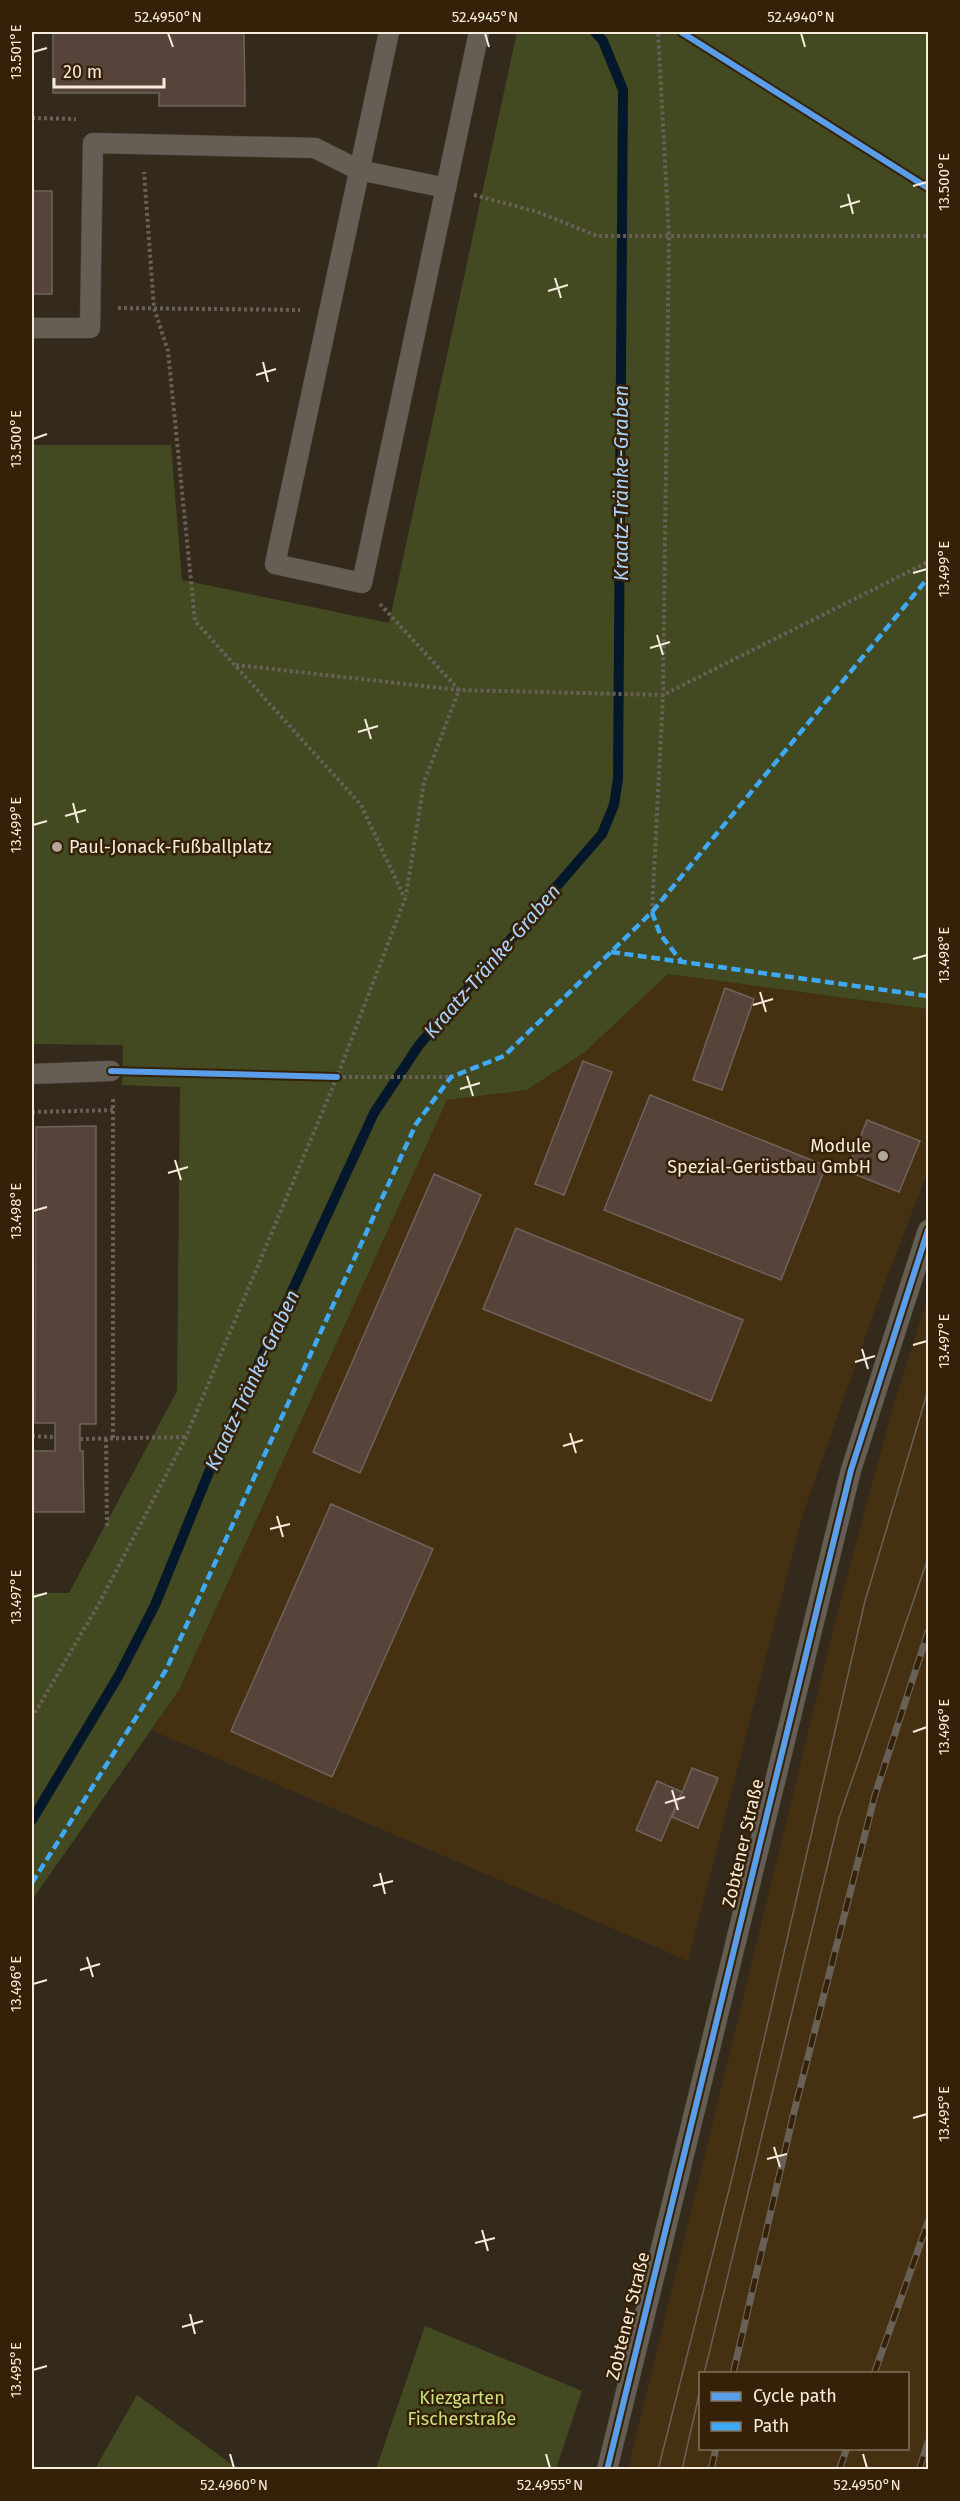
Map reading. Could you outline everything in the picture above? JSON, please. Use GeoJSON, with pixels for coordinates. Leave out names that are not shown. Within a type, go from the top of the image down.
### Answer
{"type":"FeatureCollection","features":[{"type":"Feature","properties":{"kind":"lane"},"geometry":{"type":"LineString","coordinates":[[389,32],[275,564],[362,583],[479,32]]}},
{"type":"Feature","properties":{"kind":"lane"},"geometry":{"type":"LineString","coordinates":[[32,328],[90,328],[93,143],[315,148],[360,170],[446,188]]}},
{"type":"Feature","properties":{"kind":"lane"},"geometry":{"type":"LineString","coordinates":[[32,1074],[111,1071]]}},
{"type":"Feature","properties":{"kind":"lane","name":"Zobtener Straße"},"geometry":{"type":"LineString","coordinates":[[606,2469],[851,1470],[928,1230]]}},
{"type":"Feature","properties":{"kind":"path"},"geometry":{"type":"LineString","coordinates":[[652,912],[663,695],[669,237],[658,32]]}},
{"type":"Feature","properties":{"kind":"path"},"geometry":{"type":"LineString","coordinates":[[32,118],[87,119],[93,143]]}},
{"type":"Feature","properties":{"kind":"path"},"geometry":{"type":"LineString","coordinates":[[142,145],[154,308],[168,351],[195,621],[361,805],[405,898]]}},
{"type":"Feature","properties":{"kind":"path"},"geometry":{"type":"LineString","coordinates":[[446,188],[538,212],[597,236],[928,236]]}},
{"type":"Feature","properties":{"kind":"path"},"geometry":{"type":"LineString","coordinates":[[90,309],[330,311]]}},
{"type":"Feature","properties":{"kind":"path"},"geometry":{"type":"LineString","coordinates":[[234,665],[459,690],[663,695],[928,562]]}},
{"type":"Feature","properties":{"kind":"path"},"geometry":{"type":"LineString","coordinates":[[362,583],[459,690]]}},
{"type":"Feature","properties":{"kind":"path"},"geometry":{"type":"LineString","coordinates":[[32,1718],[101,1600],[186,1437],[337,1077],[405,898],[424,782],[459,690]]}},
{"type":"Feature","properties":{"kind":"path"},"geometry":{"type":"LineString","coordinates":[[111,1071],[115,1110],[113,1438]]}},
{"type":"Feature","properties":{"kind":"path"},"geometry":{"type":"LineString","coordinates":[[337,1077],[451,1077]]}},
{"type":"Feature","properties":{"kind":"path"},"geometry":{"type":"LineString","coordinates":[[32,1112],[115,1110]]}},
{"type":"Feature","properties":{"kind":"path"},"geometry":{"type":"LineString","coordinates":[[32,1436],[55,1437]]}},
{"type":"Feature","properties":{"kind":"path"},"geometry":{"type":"LineString","coordinates":[[80,1439],[186,1437]]}},
{"type":"Feature","properties":{"kind":"path"},"geometry":{"type":"LineString","coordinates":[[106,1439],[107,1526]]}},
{"type":"Feature","properties":{"kind":"shaded area"},"geometry":{"type":"Polygon","coordinates":[[[668,974],[928,1009],[928,1171],[878,1301],[802,1517],[688,1961],[151,1730],[179,1690],[447,1100],[527,1090],[585,1052],[668,974]]]}},
{"type":"Feature","properties":{"kind":"shaded area"},"geometry":{"type":"Polygon","coordinates":[[[928,1297],[928,2469],[628,2469],[837,1614],[894,1403],[928,1297]]]}},
{"type":"Feature","properties":{"kind":"green space"},"geometry":{"type":"Polygon","coordinates":[[[517,32],[928,32],[928,1009],[668,974],[585,1052],[527,1090],[447,1100],[179,1690],[32,1900],[32,1593],[69,1593],[177,1391],[180,1087],[122,1085],[123,1045],[32,1044],[32,445],[171,445],[182,580],[389,623],[517,32]]]}},
{"type":"Feature","properties":{"kind":"green space","name":"Kiezgarten Fischerstraße"},"geometry":{"type":"Polygon","coordinates":[[[425,2326],[582,2391],[556,2469],[376,2469],[425,2326]]]}},
{"type":"Feature","properties":{"kind":"green space"},"geometry":{"type":"Polygon","coordinates":[[[137,2395],[234,2466],[238,2469],[95,2469],[137,2395]]]}},
{"type":"Feature","properties":{"kind":"building"},"geometry":{"type":"Polygon","coordinates":[[[53,32],[244,32],[245,106],[159,106],[159,93],[53,93],[53,32]]]}},
{"type":"Feature","properties":{"kind":"building"},"geometry":{"type":"Polygon","coordinates":[[[32,191],[52,191],[52,294],[32,294],[32,191]]]}},
{"type":"Feature","properties":{"kind":"building"},"geometry":{"type":"Polygon","coordinates":[[[725,988],[754,999],[722,1090],[693,1080],[725,988]]]}},
{"type":"Feature","properties":{"kind":"building"},"geometry":{"type":"Polygon","coordinates":[[[583,1061],[612,1072],[564,1195],[535,1184],[583,1061]]]}},
{"type":"Feature","properties":{"kind":"building"},"geometry":{"type":"Polygon","coordinates":[[[650,1095],[826,1166],[781,1280],[604,1210],[650,1095]]]}},
{"type":"Feature","properties":{"kind":"building","name":"Module Spezial-Gerüstbau GmbH"},"geometry":{"type":"Polygon","coordinates":[[[867,1120],[920,1141],[899,1192],[847,1171],[867,1120]]]}},
{"type":"Feature","properties":{"kind":"building"},"geometry":{"type":"Polygon","coordinates":[[[96,1126],[96,1424],[80,1424],[84,1512],[32,1512],[32,1451],[55,1451],[55,1423],[35,1423],[36,1127],[96,1126]]]}},
{"type":"Feature","properties":{"kind":"building"},"geometry":{"type":"Polygon","coordinates":[[[434,1174],[481,1195],[360,1473],[313,1452],[434,1174]]]}},
{"type":"Feature","properties":{"kind":"building"},"geometry":{"type":"Polygon","coordinates":[[[516,1228],[743,1320],[711,1401],[483,1309],[516,1228]]]}},
{"type":"Feature","properties":{"kind":"building"},"geometry":{"type":"Polygon","coordinates":[[[331,1504],[433,1549],[332,1777],[231,1731],[331,1504]]]}},
{"type":"Feature","properties":{"kind":"building"},"geometry":{"type":"Polygon","coordinates":[[[692,1768],[718,1778],[698,1828],[672,1817],[692,1768]]]}},
{"type":"Feature","properties":{"kind":"building"},"geometry":{"type":"Polygon","coordinates":[[[657,1781],[682,1792],[661,1841],[636,1830],[657,1781]]]}},
{"type":"Feature","properties":{"kind":"waterway","name":"Kraatz-Tränke-Graben"},"geometry":{"type":"LineString","coordinates":[[32,1820],[119,1675],[155,1605],[211,1467],[374,1113],[419,1045],[602,834],[614,805],[618,779],[623,90],[603,41],[595,32]]}},
{"type":"Feature","properties":{"kind":"tram line"},"geometry":{"type":"LineString","coordinates":[[658,2470],[733,2174],[865,1601],[928,1390]]}},
{"type":"Feature","properties":{"kind":"tram line"},"geometry":{"type":"LineString","coordinates":[[704,2372],[839,1818],[928,1558]]}},
{"type":"Feature","properties":{"kind":"tram line"},"geometry":{"type":"LineString","coordinates":[[682,2470],[699,2394]]}},
{"type":"Feature","properties":{"kind":"railway"},"geometry":{"type":"LineString","coordinates":[[733,2372],[794,2112],[875,1795],[928,1632]]}},
{"type":"Feature","properties":{"kind":"railway"},"geometry":{"type":"LineString","coordinates":[[875,2372],[928,2222]]}},
{"type":"Feature","properties":{"kind":"railway"},"geometry":{"type":"LineString","coordinates":[[919,2470],[928,2442]]}},
{"type":"Feature","properties":{"kind":"railway"},"geometry":{"type":"LineString","coordinates":[[711,2470],[716,2450]]}},
{"type":"Feature","properties":{"kind":"railway"},"geometry":{"type":"LineString","coordinates":[[839,2470],[846,2450]]}},
{"type":"Feature","properties":{"kind":"marked path"},"geometry":{"type":"LineString","coordinates":[[32,1883],[166,1670],[416,1124],[451,1077],[504,1056],[652,912],[928,578]]}},
{"type":"Feature","properties":{"kind":"marked path"},"geometry":{"type":"LineString","coordinates":[[652,912],[660,934],[681,961]]}},
{"type":"Feature","properties":{"kind":"marked path"},"geometry":{"type":"LineString","coordinates":[[611,952],[928,996]]}},
{"type":"Feature","properties":{"kind":"cycle path"},"geometry":{"type":"LineString","coordinates":[[681,32],[928,188]]}},
{"type":"Feature","properties":{"kind":"cycle path"},"geometry":{"type":"LineString","coordinates":[[111,1071],[337,1077]]}},
{"type":"Feature","properties":{"kind":"cycle path"},"geometry":{"type":"LineString","coordinates":[[607,2470],[851,1470],[928,1230]]}},
{"type":"Feature","properties":{"kind":"place","name":"Paul-Jonack-Fußballplatz"},"geometry":{"type":"Point","coordinates":[57,847]}},
{"type":"Feature","properties":{"kind":"place","name":"Module Spezial-Gerüstbau GmbH"},"geometry":{"type":"Point","coordinates":[883,1156]}}]}
